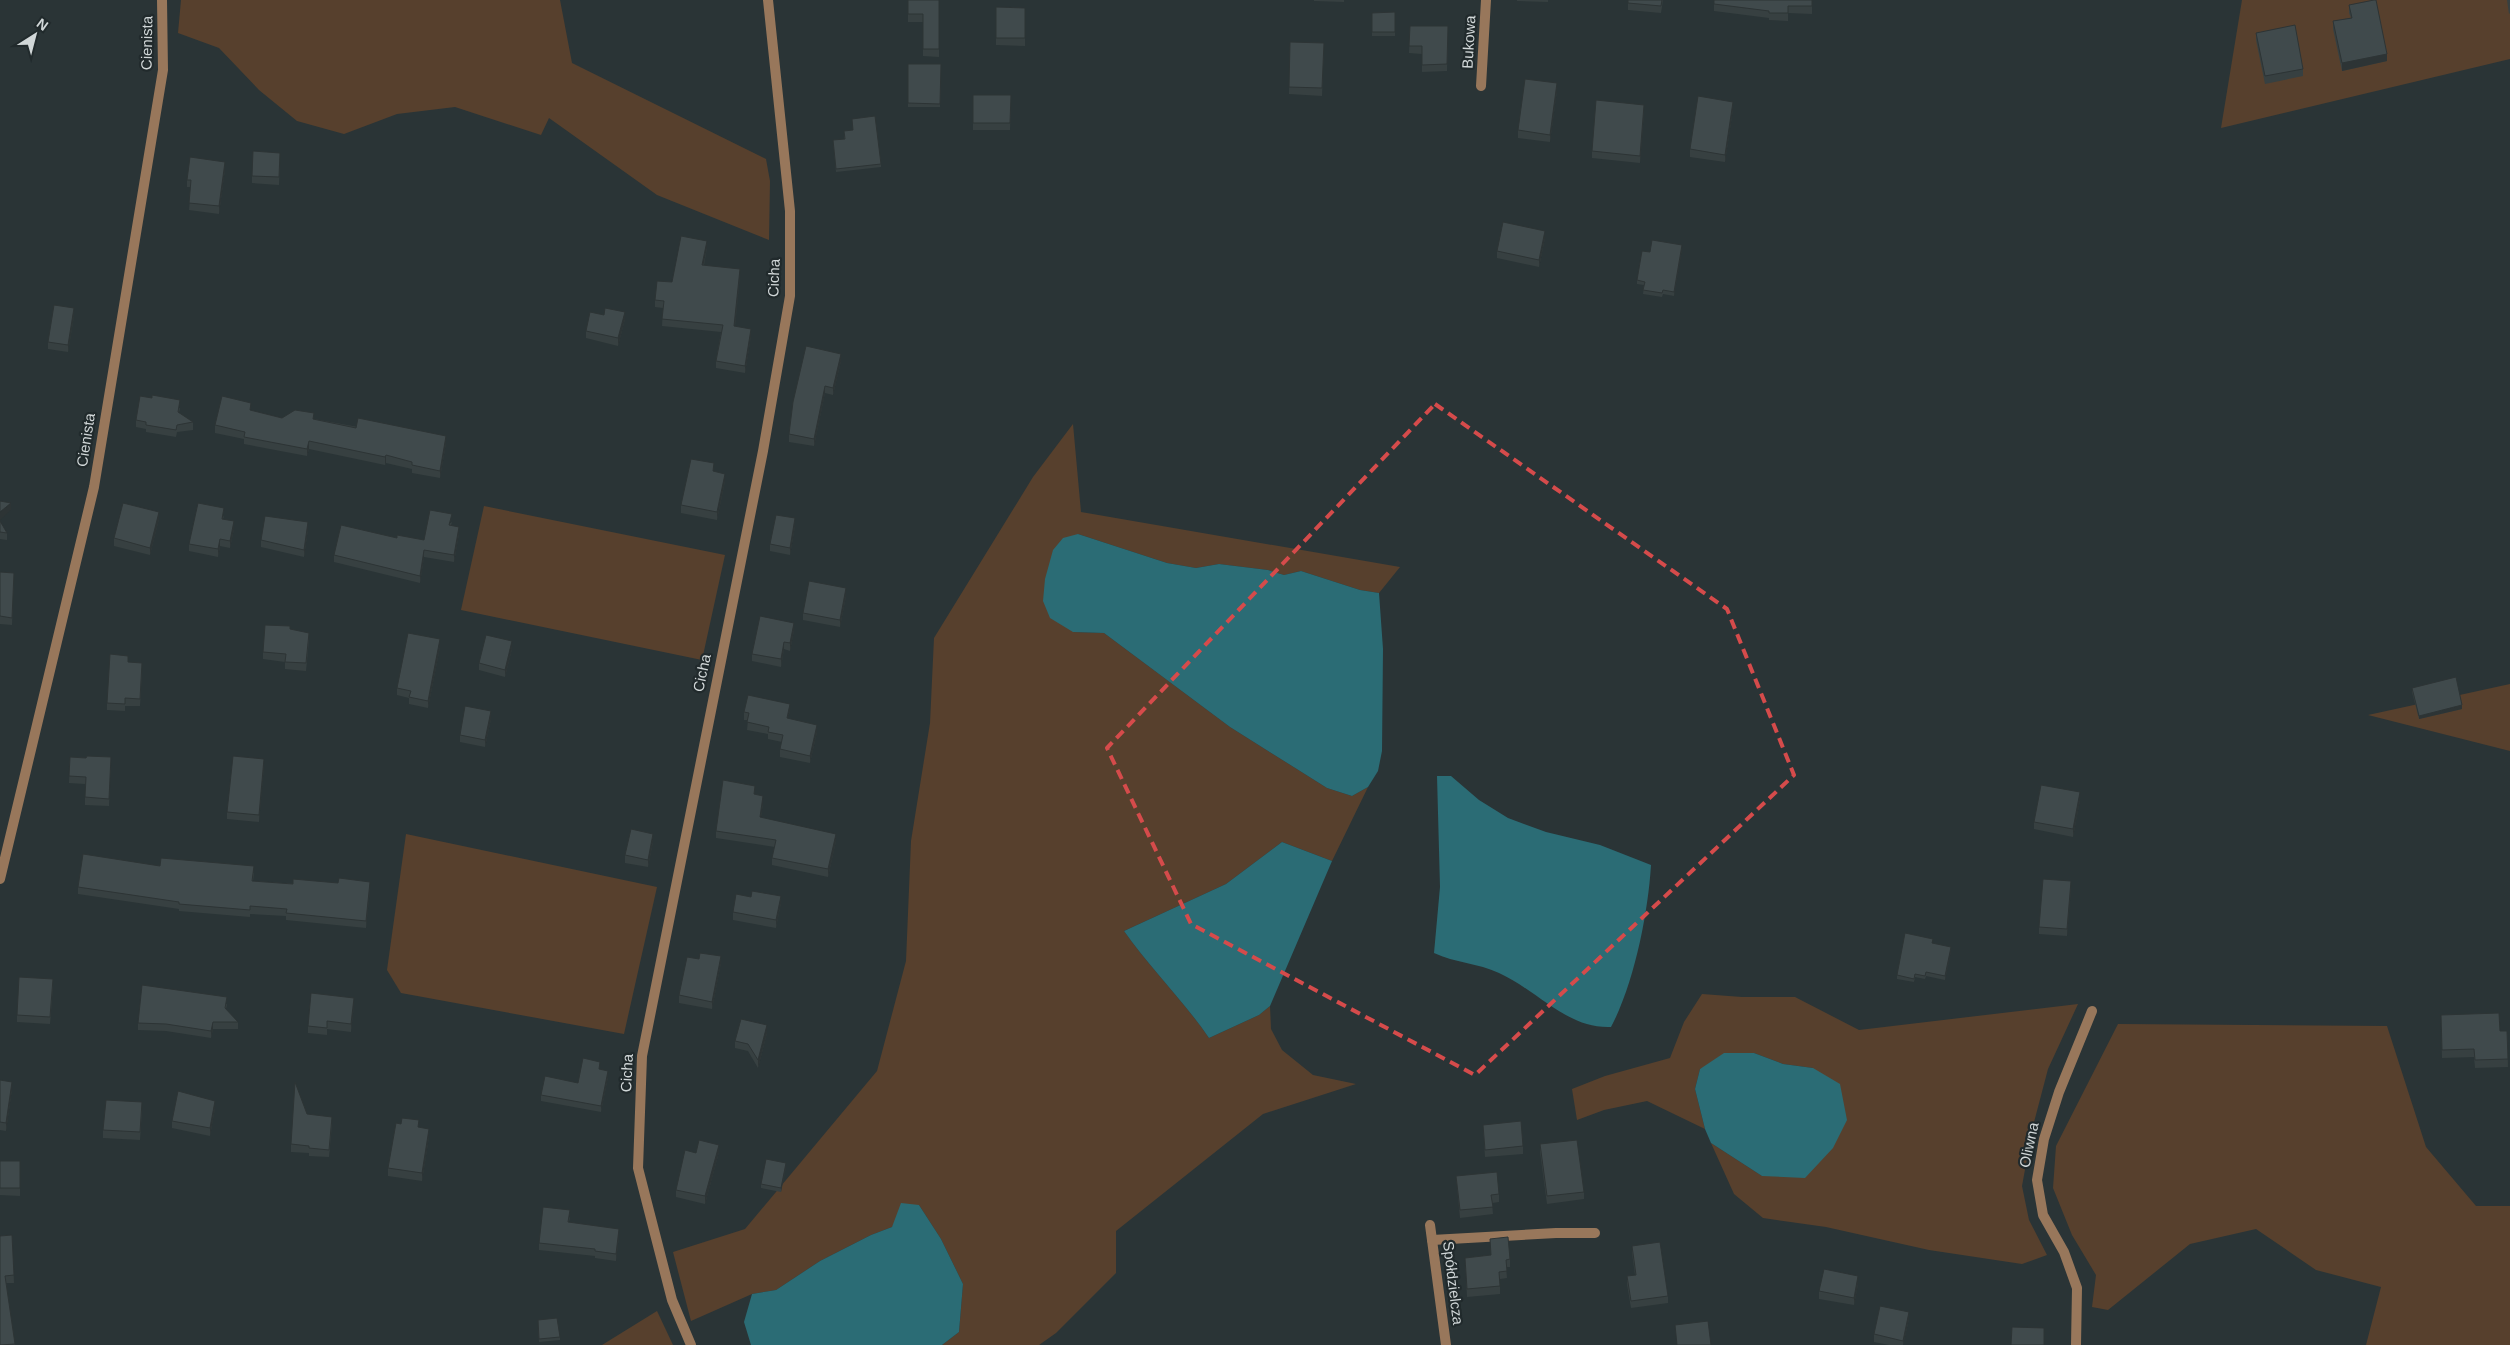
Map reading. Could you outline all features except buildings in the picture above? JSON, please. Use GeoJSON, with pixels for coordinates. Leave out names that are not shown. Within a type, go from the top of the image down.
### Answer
{"type":"FeatureCollection","features":[{"type":"Feature","properties":{"kind":"street","name":"Cienista"},"geometry":{"type":"LineString","coordinates":[[0,879],[94,487],[163,70],[162,0]]}},
{"type":"Feature","properties":{"kind":"street","name":"Cicha"},"geometry":{"type":"LineString","coordinates":[[690,1345],[672,1300],[638,1168],[642,1056],[762,451],[790,296],[790,211],[768,0]]}},
{"type":"Feature","properties":{"kind":"street","name":"Bukowa"},"geometry":{"type":"LineString","coordinates":[[1481,86],[1486,0]]}},
{"type":"Feature","properties":{"kind":"street","name":"Oliwna"},"geometry":{"type":"LineString","coordinates":[[2076,1345],[2077,1288],[2064,1252],[2043,1215],[2037,1180],[2044,1139],[2059,1092],[2092,1011]]}},
{"type":"Feature","properties":{"kind":"street","name":"Spółdzielcza"},"geometry":{"type":"LineString","coordinates":[[1430,1225],[1446,1345]]}},
{"type":"Feature","properties":{"kind":"street"},"geometry":{"type":"LineString","coordinates":[[1432,1240],[1556,1233],[1595,1233]]}},
{"type":"Feature","properties":{"kind":"highlighted area"},"geometry":{"type":"Polygon","coordinates":[[[1435,404],[1727,609],[1794,775],[1475,1075],[1191,924],[1107,748],[1435,404]]]}},
{"type":"Feature","properties":{"kind":"shaded area"},"geometry":{"type":"Polygon","coordinates":[[[181,0],[560,0],[572,63],[766,159],[770,181],[769,240],[657,195],[549,118],[541,135],[455,107],[397,114],[344,134],[297,121],[259,90],[219,48],[178,33],[181,0]]]}},
{"type":"Feature","properties":{"kind":"shaded area"},"geometry":{"type":"Polygon","coordinates":[[[2242,0],[2510,0],[2510,59],[2221,128],[2242,0]]]}},
{"type":"Feature","properties":{"kind":"shaded area"},"geometry":{"type":"Polygon","coordinates":[[[1073,424],[1081,512],[1400,567],[1379,593],[1360,590],[1301,571],[1284,575],[1268,570],[1219,564],[1196,568],[1167,563],[1078,534],[1073,632],[1104,633],[1230,727],[1327,788],[1352,796],[1368,787],[1332,861],[1282,842],[1226,884],[1124,931],[1209,1038],[1259,1015],[1270,1006],[1271,1029],[1282,1050],[1313,1075],[1356,1084],[1263,1114],[1116,1231],[1116,1273],[1056,1333],[1039,1345],[942,1345],[959,1332],[963,1284],[941,1239],[919,1205],[892,1227],[871,1235],[820,1261],[776,1290],[752,1294],[691,1321],[673,1252],[745,1229],[877,1071],[906,961],[911,841],[930,723],[934,638],[1033,477],[1073,424]]]}},
{"type":"Feature","properties":{"kind":"shaded area"},"geometry":{"type":"Polygon","coordinates":[[[484,506],[725,555],[702,660],[461,610],[484,506]]]}},
{"type":"Feature","properties":{"kind":"shaded area"},"geometry":{"type":"Polygon","coordinates":[[[2510,684],[2510,751],[2368,715],[2510,684]]]}},
{"type":"Feature","properties":{"kind":"shaded area"},"geometry":{"type":"Polygon","coordinates":[[[406,834],[657,887],[624,1034],[401,993],[387,970],[406,834]]]}},
{"type":"Feature","properties":{"kind":"shaded area"},"geometry":{"type":"Polygon","coordinates":[[[1702,994],[1742,997],[1795,997],[1859,1030],[2078,1004],[2048,1069],[2033,1126],[2022,1186],[2029,1220],[2047,1255],[2022,1264],[1929,1250],[1826,1227],[1763,1218],[1734,1194],[1711,1143],[1762,1176],[1813,1068],[1783,1064],[1754,1053],[1700,1069],[1695,1089],[1705,1129],[1647,1101],[1604,1110],[1577,1120],[1572,1089],[1605,1076],[1670,1058],[1684,1022],[1702,994]]]}},
{"type":"Feature","properties":{"kind":"shaded area"},"geometry":{"type":"Polygon","coordinates":[[[2118,1024],[2387,1026],[2426,1147],[2476,1206],[2510,1206],[2510,1345],[2366,1345],[2381,1287],[2316,1270],[2256,1229],[2190,1244],[2108,1310],[2092,1307],[2096,1275],[2072,1235],[2053,1188],[2056,1146],[2118,1024]]]}},
{"type":"Feature","properties":{"kind":"shaded area"},"geometry":{"type":"Polygon","coordinates":[[[657,1311],[673,1345],[602,1345],[657,1311]]]}},
{"type":"Feature","properties":{"kind":"water"},"geometry":{"type":"Polygon","coordinates":[[[1078,534],[1167,563],[1196,568],[1219,564],[1268,570],[1284,575],[1301,571],[1360,590],[1379,593],[1383,649],[1382,751],[1378,771],[1368,787],[1352,796],[1327,788],[1230,727],[1104,633],[1073,632],[1050,618],[1043,601],[1045,579],[1053,550],[1063,538],[1078,534]]]}},
{"type":"Feature","properties":{"kind":"water"},"geometry":{"type":"Polygon","coordinates":[[[1437,776],[1451,776],[1479,800],[1508,818],[1546,832],[1600,845],[1651,865],[1647,905],[1633,970],[1627,990],[1611,1027],[1595,1026],[1580,1022],[1499,973],[1434,953],[1440,887],[1437,776]]]}},
{"type":"Feature","properties":{"kind":"water"},"geometry":{"type":"Polygon","coordinates":[[[1282,842],[1332,861],[1270,1006],[1259,1015],[1209,1038],[1124,931],[1226,884],[1282,842]]]}},
{"type":"Feature","properties":{"kind":"water"},"geometry":{"type":"Polygon","coordinates":[[[1724,1053],[1754,1053],[1783,1064],[1813,1068],[1840,1084],[1847,1120],[1833,1148],[1805,1178],[1762,1176],[1711,1143],[1705,1129],[1695,1089],[1700,1069],[1724,1053]]]}},
{"type":"Feature","properties":{"kind":"water"},"geometry":{"type":"Polygon","coordinates":[[[901,1203],[919,1205],[941,1239],[963,1284],[959,1332],[942,1345],[751,1345],[744,1322],[752,1294],[776,1290],[820,1261],[871,1235],[892,1227],[901,1203]]]}}]}
